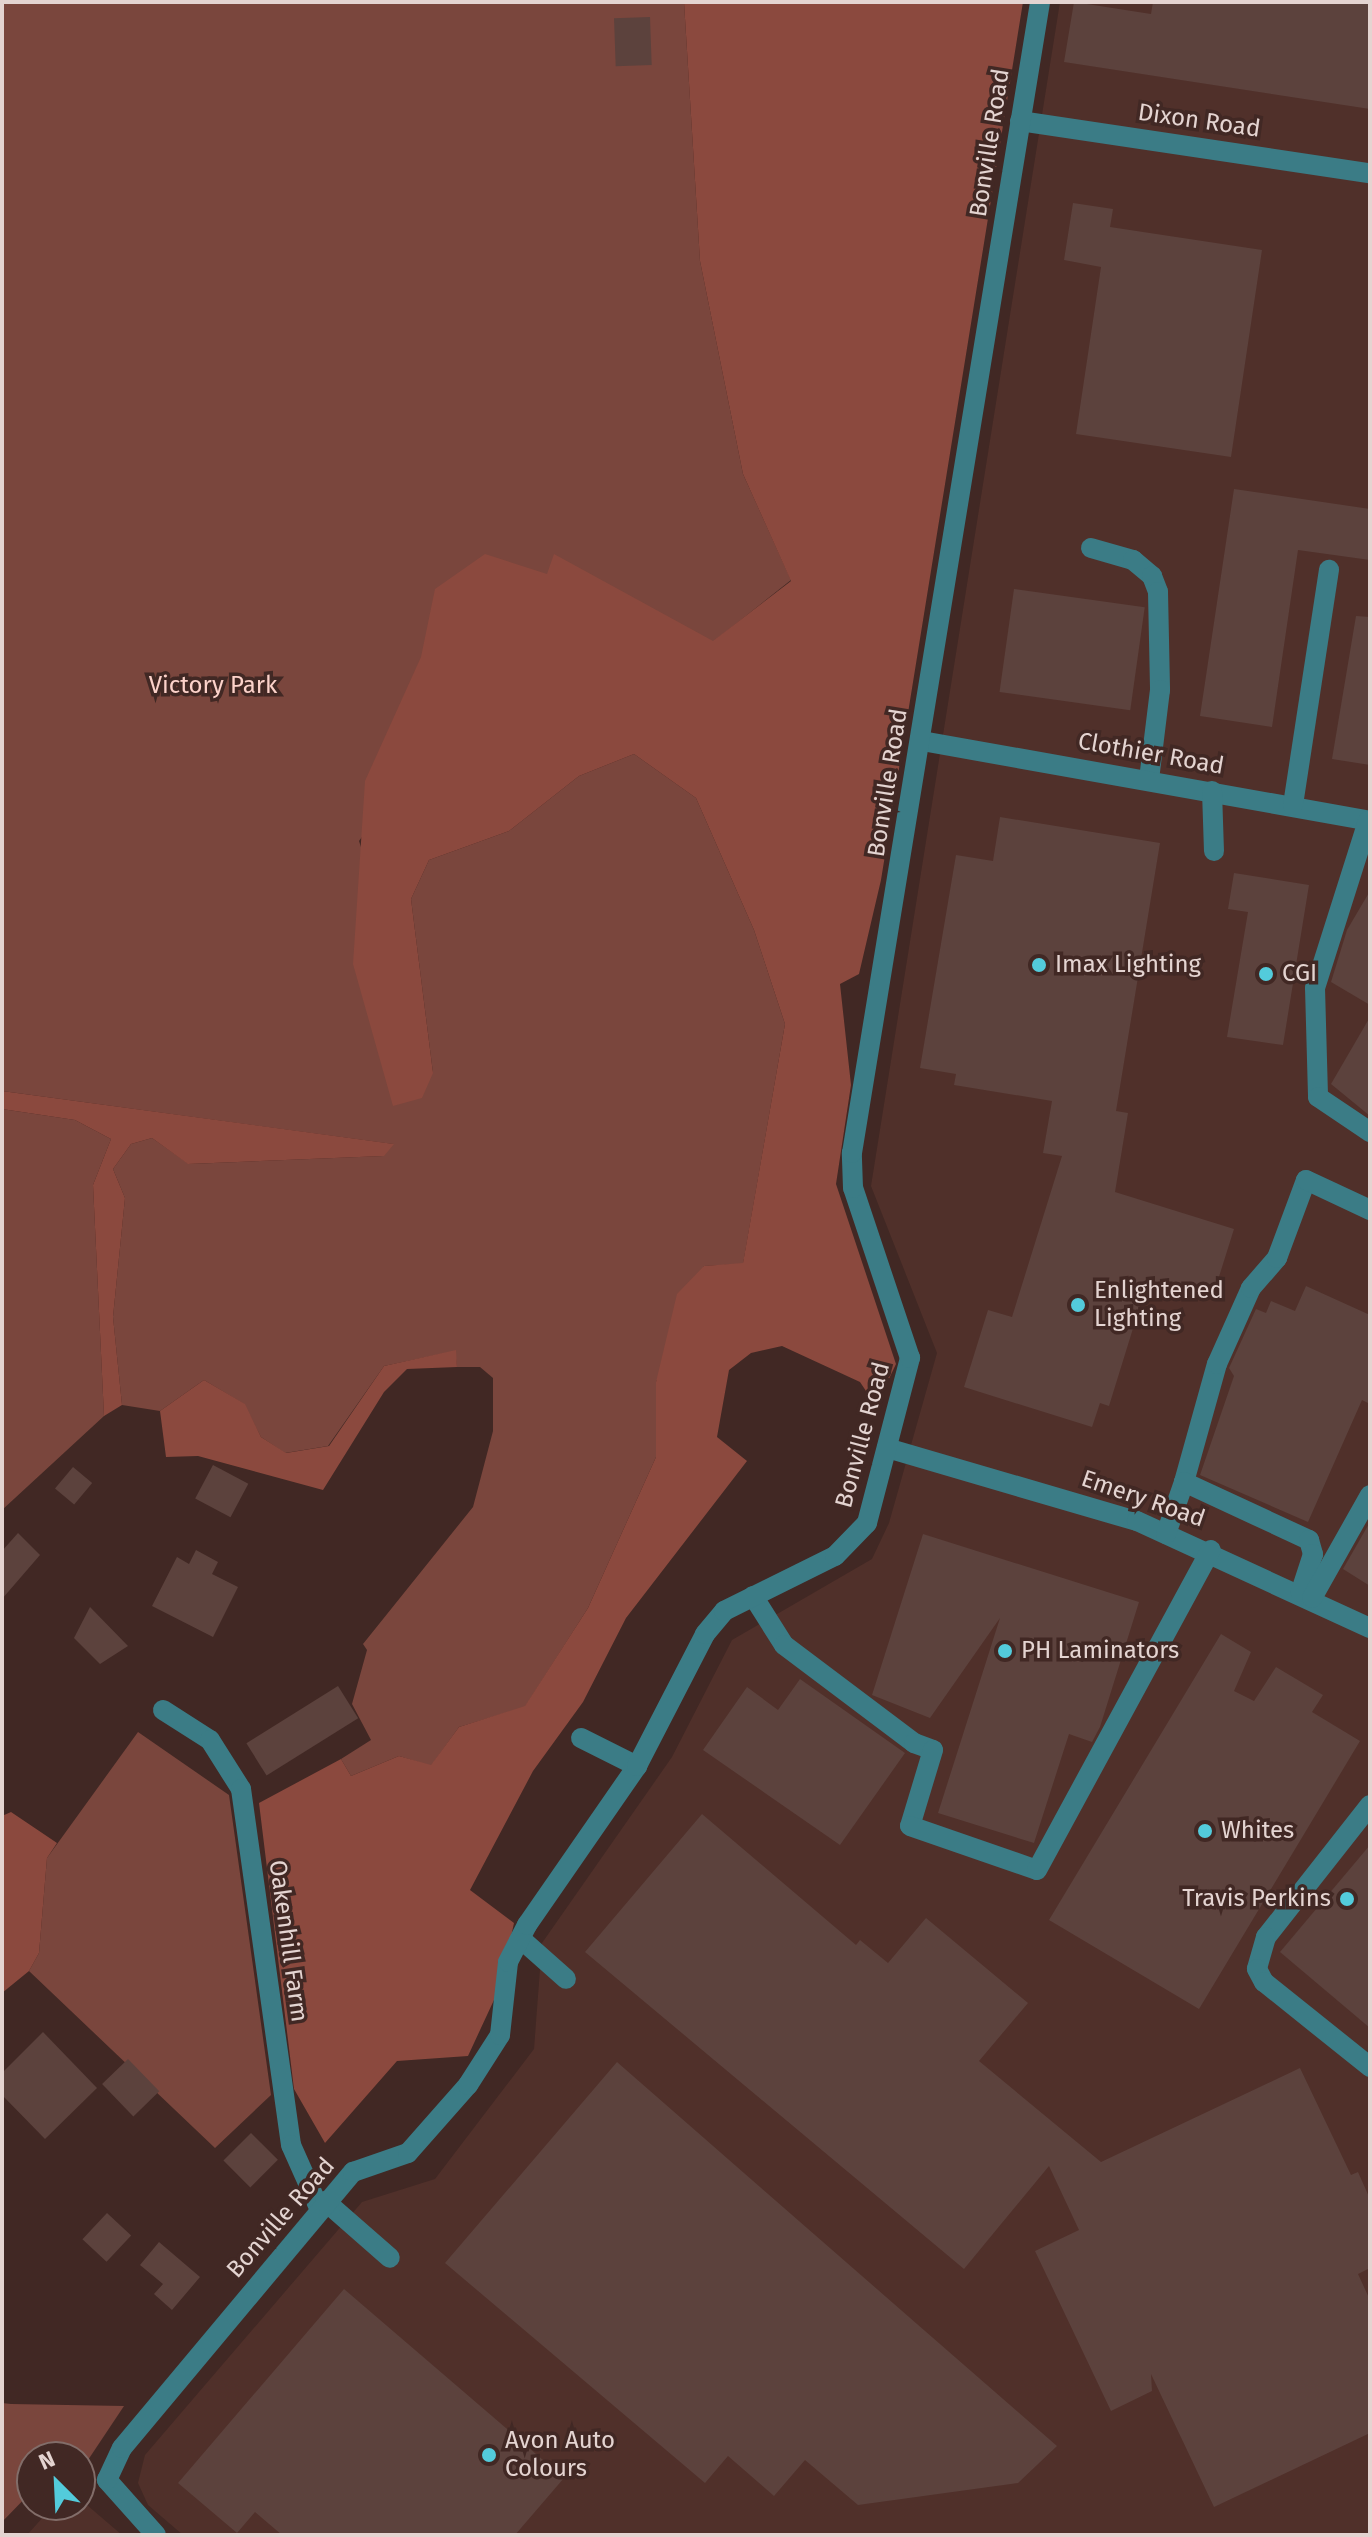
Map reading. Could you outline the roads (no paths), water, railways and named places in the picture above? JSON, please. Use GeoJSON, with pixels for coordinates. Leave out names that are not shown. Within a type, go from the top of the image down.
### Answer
{"type":"FeatureCollection","features":[{"type":"Feature","properties":{"kind":"street","name":"Bonville Road"},"geometry":{"type":"LineString","coordinates":[[156,2535],[107,2480],[122,2448],[322,2205],[353,2172],[408,2153],[468,2085],[500,2035],[508,1962],[637,1766],[705,1634],[724,1611],[853,1544],[867,1523],[910,1358],[853,1188],[852,1153],[922,741],[1040,2]]}},
{"type":"Feature","properties":{"kind":"street","name":"Dixon Road"},"geometry":{"type":"LineString","coordinates":[[1020,121],[1370,173]]}},
{"type":"Feature","properties":{"kind":"street"},"geometry":{"type":"LineString","coordinates":[[1091,548],[1133,560],[1152,576],[1158,592],[1160,690],[1149,780]]}},
{"type":"Feature","properties":{"kind":"street"},"geometry":{"type":"LineString","coordinates":[[1293,805],[1329,570]]}},
{"type":"Feature","properties":{"kind":"street","name":"Clothier Road"},"geometry":{"type":"LineString","coordinates":[[922,741],[1369,821]]}},
{"type":"Feature","properties":{"kind":"street"},"geometry":{"type":"LineString","coordinates":[[1212,791],[1214,851]]}},
{"type":"Feature","properties":{"kind":"street"},"geometry":{"type":"LineString","coordinates":[[1369,821],[1315,988],[1318,1097],[1370,1132]]}},
{"type":"Feature","properties":{"kind":"street"},"geometry":{"type":"LineString","coordinates":[[1166,1534],[1217,1364],[1251,1288],[1277,1258],[1306,1180],[1370,1210]]}},
{"type":"Feature","properties":{"kind":"street","name":"Emery Road"},"geometry":{"type":"LineString","coordinates":[[887,1448],[1211,1550],[1370,1628]]}},
{"type":"Feature","properties":{"kind":"street"},"geometry":{"type":"LineString","coordinates":[[1184,1482],[1309,1540],[1313,1554],[1306,1595]]}},
{"type":"Feature","properties":{"kind":"street"},"geometry":{"type":"LineString","coordinates":[[1306,1595],[1370,1495]]}},
{"type":"Feature","properties":{"kind":"street"},"geometry":{"type":"LineString","coordinates":[[753,1596],[784,1645],[914,1743],[933,1750],[910,1826],[1037,1870],[1211,1550]]}},
{"type":"Feature","properties":{"kind":"street","name":"Oakenhill Farm"},"geometry":{"type":"LineString","coordinates":[[163,1710],[210,1740],[241,1789],[291,2145],[322,2205]]}},
{"type":"Feature","properties":{"kind":"street"},"geometry":{"type":"LineString","coordinates":[[581,1738],[637,1766]]}},
{"type":"Feature","properties":{"kind":"street"},"geometry":{"type":"LineString","coordinates":[[1370,1805],[1266,1937],[1257,1969],[1264,1982],[1370,2067]]}},
{"type":"Feature","properties":{"kind":"street"},"geometry":{"type":"LineString","coordinates":[[521,1939],[566,1979]]}},
{"type":"Feature","properties":{"kind":"street"},"geometry":{"type":"LineString","coordinates":[[322,2205],[390,2258]]}},
{"type":"Feature","properties":{"kind":"place","name":"Imax Lighting"},"geometry":{"type":"Point","coordinates":[1039,965]}},
{"type":"Feature","properties":{"kind":"place","name":"CGI"},"geometry":{"type":"Point","coordinates":[1266,974]}},
{"type":"Feature","properties":{"kind":"place","name":"Enlightened Lighting"},"geometry":{"type":"Point","coordinates":[1078,1305]}},
{"type":"Feature","properties":{"kind":"place","name":"PH Laminators"},"geometry":{"type":"Point","coordinates":[1005,1651]}},
{"type":"Feature","properties":{"kind":"place","name":"Whites"},"geometry":{"type":"Point","coordinates":[1205,1831]}},
{"type":"Feature","properties":{"kind":"place","name":"Travis Perkins"},"geometry":{"type":"Point","coordinates":[1347,1899]}},
{"type":"Feature","properties":{"kind":"place","name":"Avon Auto Colours"},"geometry":{"type":"Point","coordinates":[489,2455]}},
{"type":"Feature","properties":{"kind":"park label","name":"Victory Park"},"geometry":{"type":"Point","coordinates":[213,686]}}]}
